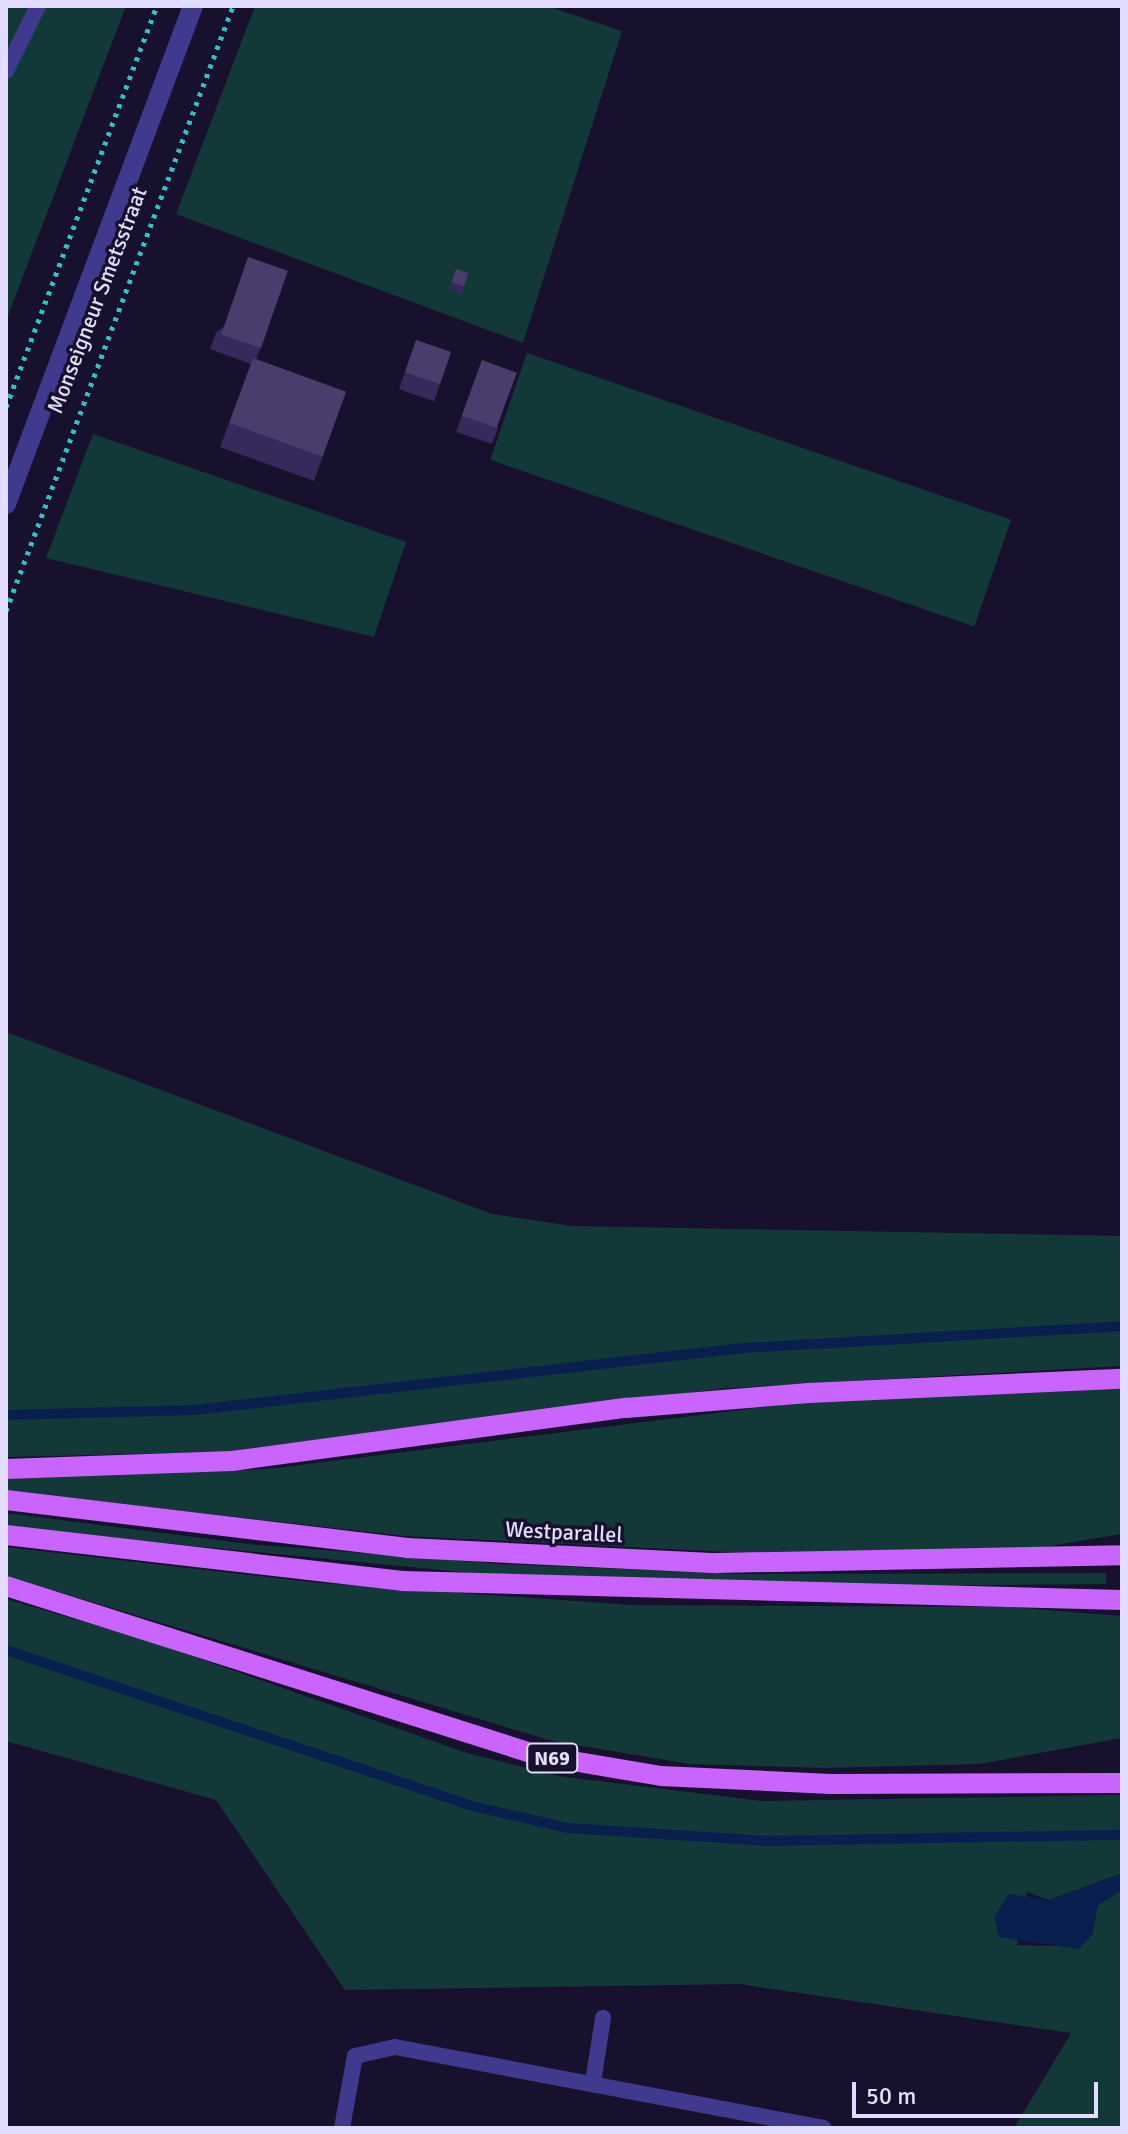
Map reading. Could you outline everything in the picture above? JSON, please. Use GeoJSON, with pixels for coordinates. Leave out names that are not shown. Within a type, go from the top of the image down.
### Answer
{"type":"FeatureCollection","features":[{"type":"Feature","properties":{"kind":"main road"},"geometry":{"type":"LineString","coordinates":[[6,1469],[232,1461],[626,1408],[808,1393],[1122,1379]]}},
{"type":"Feature","properties":{"kind":"main road","name":"Westparallel"},"geometry":{"type":"LineString","coordinates":[[6,1500],[438,1550],[717,1563],[1122,1555]]}},
{"type":"Feature","properties":{"kind":"main road"},"geometry":{"type":"LineString","coordinates":[[6,1535],[402,1581],[1122,1600]]}},
{"type":"Feature","properties":{"kind":"main road","name":"N69"},"geometry":{"type":"LineString","coordinates":[[6,1586],[537,1755],[661,1776],[816,1784],[1122,1783]]}},
{"type":"Feature","properties":{"kind":"street","name":"Monseigneur Smetsstraat"},"geometry":{"type":"LineString","coordinates":[[6,504],[193,6]]}},
{"type":"Feature","properties":{"kind":"lane"},"geometry":{"type":"LineString","coordinates":[[6,71],[38,6]]}},
{"type":"Feature","properties":{"kind":"lane"},"geometry":{"type":"LineString","coordinates":[[593,2082],[603,2018]]}},
{"type":"Feature","properties":{"kind":"lane"},"geometry":{"type":"LineString","coordinates":[[342,2128],[355,2056],[395,2047],[593,2082],[823,2128]]}},
{"type":"Feature","properties":{"kind":"path"},"geometry":{"type":"LineString","coordinates":[[6,407],[157,6]]}},
{"type":"Feature","properties":{"kind":"path","name":"Monseigneur Smetsstraat"},"geometry":{"type":"LineString","coordinates":[[6,611],[233,6]]}},
{"type":"Feature","properties":{"kind":"green space"},"geometry":{"type":"Polygon","coordinates":[[[6,6],[126,6],[6,321],[6,6]]]}},
{"type":"Feature","properties":{"kind":"green space"},"geometry":{"type":"Polygon","coordinates":[[[255,6],[547,6],[622,31],[523,343],[176,214],[255,6]]]}},
{"type":"Feature","properties":{"kind":"green space"},"geometry":{"type":"Polygon","coordinates":[[[527,353],[1011,520],[974,627],[490,460],[527,353]]]}},
{"type":"Feature","properties":{"kind":"green space"},"geometry":{"type":"Polygon","coordinates":[[[93,434],[406,542],[374,637],[46,558],[93,434]]]}},
{"type":"Feature","properties":{"kind":"green space"},"geometry":{"type":"Polygon","coordinates":[[[6,1032],[492,1214],[572,1226],[1122,1236],[1122,1366],[727,1388],[221,1452],[6,1457],[6,1032]]]}},
{"type":"Feature","properties":{"kind":"green space"},"geometry":{"type":"Polygon","coordinates":[[[1122,1389],[1122,1534],[1009,1553],[749,1553],[405,1536],[6,1491],[6,1478],[268,1469],[805,1402],[1122,1389]]]}},
{"type":"Feature","properties":{"kind":"green space"},"geometry":{"type":"Polygon","coordinates":[[[6,1513],[249,1544],[501,1564],[735,1574],[1106,1573],[1106,1584],[869,1586],[503,1576],[51,1532],[6,1525],[6,1513]]]}},
{"type":"Feature","properties":{"kind":"green space"},"geometry":{"type":"Polygon","coordinates":[[[6,1547],[320,1583],[632,1605],[1010,1607],[1122,1616],[1122,1738],[979,1764],[825,1768],[689,1764],[552,1741],[6,1576],[6,1547]]]}},
{"type":"Feature","properties":{"kind":"green space"},"geometry":{"type":"Polygon","coordinates":[[[6,1599],[147,1640],[467,1753],[558,1776],[762,1801],[1122,1795],[1122,1873],[1049,1900],[1027,1892],[1017,1945],[1058,1946],[1092,1935],[1098,1905],[1122,1890],[1122,2128],[1014,2128],[1071,2033],[739,1984],[345,1990],[216,1800],[6,1741],[6,1599]]]}},
{"type":"Feature","properties":{"kind":"water"},"geometry":{"type":"Polygon","coordinates":[[[1122,1873],[1122,1890],[1098,1905],[1092,1935],[1079,1949],[999,1937],[994,1917],[1009,1894],[1049,1900],[1122,1873]]]}},
{"type":"Feature","properties":{"kind":"building"},"geometry":{"type":"Polygon","coordinates":[[[248,257],[288,271],[261,348],[221,335],[248,257]]]}},
{"type":"Feature","properties":{"kind":"building"},"geometry":{"type":"Polygon","coordinates":[[[456,269],[468,273],[464,286],[452,282],[456,269]]]}},
{"type":"Feature","properties":{"kind":"building"},"geometry":{"type":"Polygon","coordinates":[[[416,340],[451,352],[440,384],[405,372],[416,340]]]}},
{"type":"Feature","properties":{"kind":"building"},"geometry":{"type":"Polygon","coordinates":[[[253,358],[346,392],[322,457],[229,423],[253,358]]]}},
{"type":"Feature","properties":{"kind":"building"},"geometry":{"type":"Polygon","coordinates":[[[482,360],[517,373],[497,428],[462,415],[482,360]]]}},
{"type":"Feature","properties":{"kind":"waterway"},"geometry":{"type":"LineString","coordinates":[[6,1415],[194,1410],[744,1348],[1122,1326]]}},
{"type":"Feature","properties":{"kind":"waterway"},"geometry":{"type":"LineString","coordinates":[[6,1650],[468,1805],[568,1828],[767,1841],[1122,1835]]}}]}
